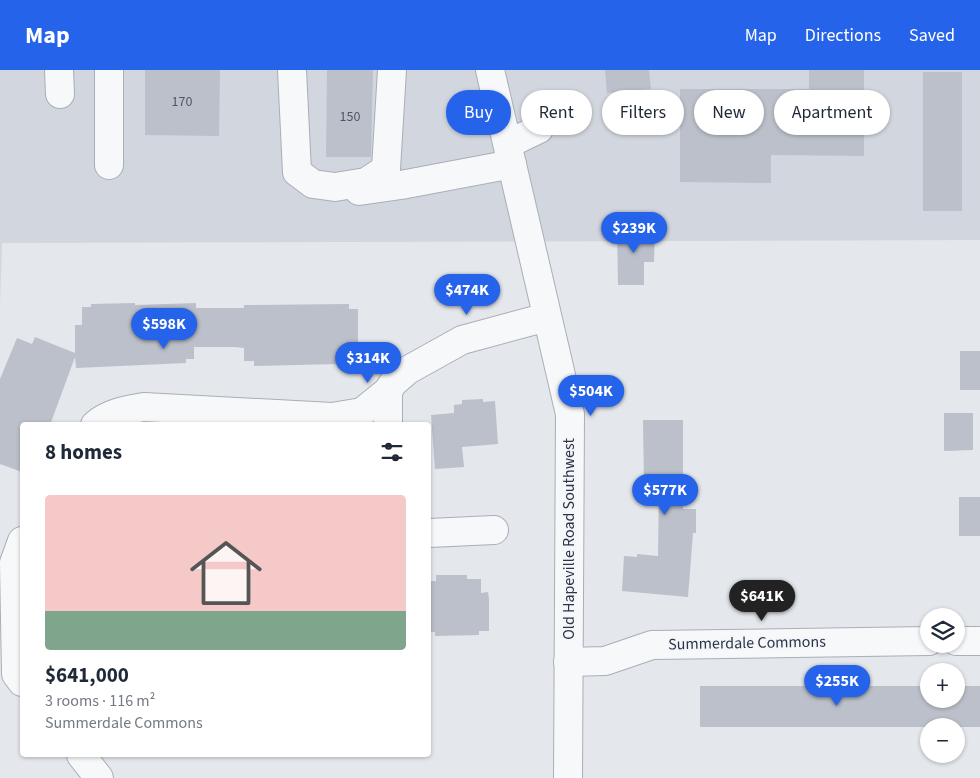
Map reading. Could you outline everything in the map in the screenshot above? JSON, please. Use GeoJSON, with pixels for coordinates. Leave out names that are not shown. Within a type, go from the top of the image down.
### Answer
{"type":"FeatureCollection","features":[{"type":"Feature","properties":{"kind":"street"},"geometry":{"type":"LineString","coordinates":[[109,70],[109,164]]}},
{"type":"Feature","properties":{"kind":"street"},"geometry":{"type":"LineString","coordinates":[[292,70],[298,172],[313,184],[334,187],[366,182],[386,169],[392,70]]}},
{"type":"Feature","properties":{"kind":"street","name":"Old Hapeville Road Southwest"},"geometry":{"type":"LineString","coordinates":[[490,70],[570,414],[568,778]]}},
{"type":"Feature","properties":{"kind":"street"},"geometry":{"type":"LineString","coordinates":[[286,185],[343,193],[401,185],[510,154],[532,135]]}},
{"type":"Feature","properties":{"kind":"street"},"geometry":{"type":"LineString","coordinates":[[401,157],[401,185]]}},
{"type":"Feature","properties":{"kind":"street"},"geometry":{"type":"LineString","coordinates":[[98,422],[121,412],[144,407],[332,417],[362,412],[388,391],[393,383],[408,370],[462,340],[547,317]]}},
{"type":"Feature","properties":{"kind":"street"},"geometry":{"type":"LineString","coordinates":[[388,391],[388,422]]}},
{"type":"Feature","properties":{"kind":"street"},"geometry":{"type":"LineString","coordinates":[[431,533],[494,530]]}},
{"type":"Feature","properties":{"kind":"street"},"geometry":{"type":"LineString","coordinates":[[20,546],[14,563],[16,674],[20,679]]}},
{"type":"Feature","properties":{"kind":"street","name":"Summerdale Commons"},"geometry":{"type":"LineString","coordinates":[[568,662],[606,661],[652,644],[920,641]]}},
{"type":"Feature","properties":{"kind":"street"},"geometry":{"type":"LineString","coordinates":[[965,641],[980,641]]}},
{"type":"Feature","properties":{"kind":"street"},"geometry":{"type":"LineString","coordinates":[[83,757],[99,778]]}},
{"type":"Feature","properties":{"kind":"shaded area"},"geometry":{"type":"Polygon","coordinates":[[[0,70],[980,70],[980,240],[2,243],[0,304],[0,70]]]}},
{"type":"Feature","properties":{"kind":"building"},"geometry":{"type":"Polygon","coordinates":[[[145,70],[220,70],[219,136],[145,135],[145,70]]]}},
{"type":"Feature","properties":{"kind":"building"},"geometry":{"type":"Polygon","coordinates":[[[327,70],[373,70],[371,157],[326,157],[327,70]]]}},
{"type":"Feature","properties":{"kind":"building"},"geometry":{"type":"Polygon","coordinates":[[[605,70],[649,70],[651,89],[607,90],[605,70]]]}},
{"type":"Feature","properties":{"kind":"building"},"geometry":{"type":"Polygon","coordinates":[[[809,70],[864,70],[864,90],[774,90],[774,135],[864,135],[864,156],[771,155],[771,183],[680,182],[680,135],[684,135],[684,90],[680,89],[809,89],[809,70]]]}},
{"type":"Feature","properties":{"kind":"building"},"geometry":{"type":"Polygon","coordinates":[[[923,72],[962,72],[962,211],[923,211],[923,72]]]}},
{"type":"Feature","properties":{"kind":"building"},"geometry":{"type":"Polygon","coordinates":[[[617,228],[655,228],[654,262],[644,262],[644,285],[618,285],[617,228]]]}},
{"type":"Feature","properties":{"kind":"building"},"geometry":{"type":"Polygon","coordinates":[[[196,303],[196,308],[244,308],[244,305],[349,304],[349,309],[358,309],[358,348],[346,348],[346,361],[339,361],[339,364],[254,366],[254,361],[244,361],[244,348],[235,347],[194,347],[194,359],[186,359],[186,363],[76,368],[75,357],[51,422],[20,422],[20,471],[0,464],[0,379],[17,338],[32,344],[35,337],[75,353],[75,325],[82,325],[82,307],[91,307],[91,304],[196,303]]]}},
{"type":"Feature","properties":{"kind":"building"},"geometry":{"type":"Polygon","coordinates":[[[960,351],[980,351],[980,390],[960,390],[960,351]]]}},
{"type":"Feature","properties":{"kind":"building"},"geometry":{"type":"Polygon","coordinates":[[[483,399],[483,402],[495,401],[498,444],[462,447],[464,467],[435,469],[431,415],[454,413],[454,405],[462,404],[462,400],[483,399]]]}},
{"type":"Feature","properties":{"kind":"building"},"geometry":{"type":"Polygon","coordinates":[[[944,413],[973,413],[973,450],[944,451],[944,413]]]}},
{"type":"Feature","properties":{"kind":"building"},"geometry":{"type":"Polygon","coordinates":[[[643,420],[683,420],[683,509],[696,509],[696,533],[693,533],[688,597],[622,591],[624,556],[637,557],[637,554],[658,556],[659,486],[644,486],[643,420]]]}},
{"type":"Feature","properties":{"kind":"building"},"geometry":{"type":"Polygon","coordinates":[[[959,497],[980,497],[980,536],[959,536],[959,497]]]}},
{"type":"Feature","properties":{"kind":"building"},"geometry":{"type":"Polygon","coordinates":[[[436,575],[467,575],[467,579],[481,579],[481,593],[488,592],[489,631],[479,631],[479,635],[435,636],[435,632],[431,632],[431,581],[436,581],[436,575]]]}},
{"type":"Feature","properties":{"kind":"building"},"geometry":{"type":"Polygon","coordinates":[[[700,686],[920,686],[920,708],[965,708],[965,686],[980,686],[980,727],[965,727],[965,718],[920,718],[920,727],[700,727],[700,686]]]}}]}
